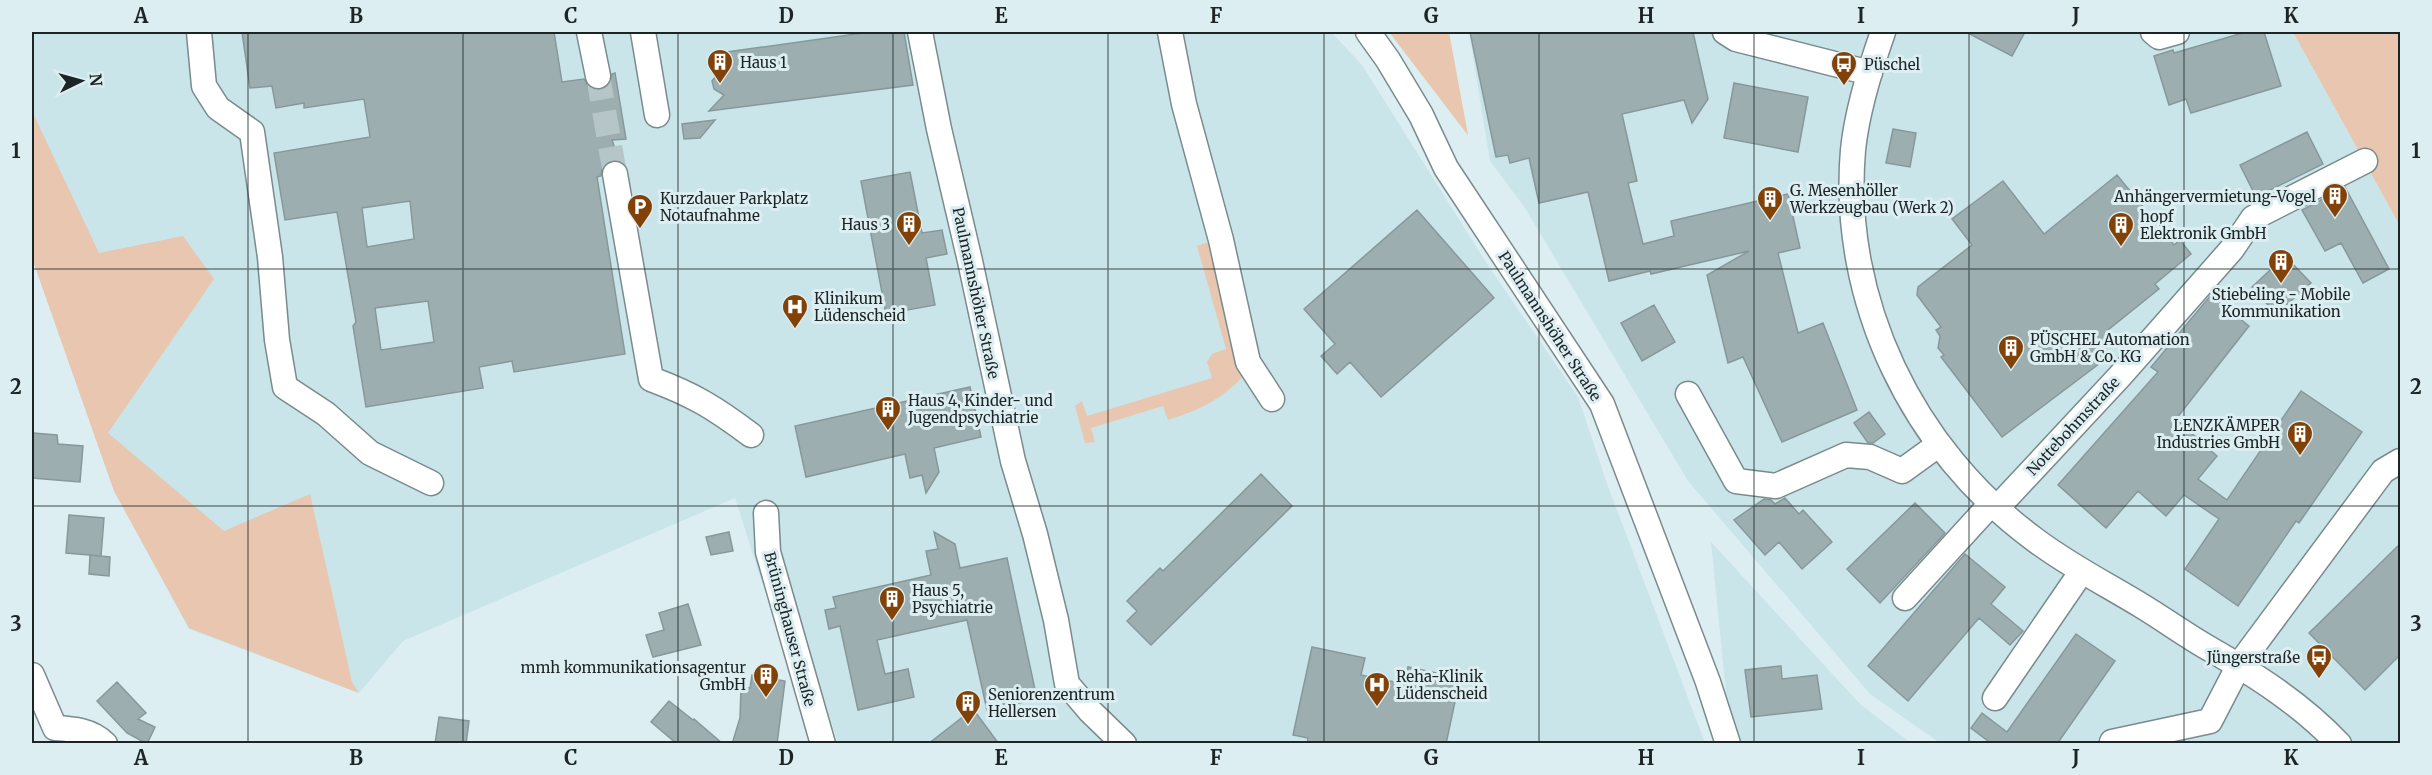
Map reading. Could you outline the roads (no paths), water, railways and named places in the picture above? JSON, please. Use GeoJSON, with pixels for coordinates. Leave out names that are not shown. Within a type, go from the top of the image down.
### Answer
{"type":"FeatureCollection","features":[{"type":"Feature","properties":{"kind":"street"},"geometry":{"type":"LineString","coordinates":[[199,32],[204,86],[218,108],[252,132],[285,387],[326,414],[370,453],[431,483]]}},
{"type":"Feature","properties":{"kind":"street"},"geometry":{"type":"LineString","coordinates":[[589,32],[598,76]]}},
{"type":"Feature","properties":{"kind":"street"},"geometry":{"type":"LineString","coordinates":[[643,32],[657,115]]}},
{"type":"Feature","properties":{"kind":"street","name":"Paulmannshöher Straße"},"geometry":{"type":"LineString","coordinates":[[920,32],[936,118],[970,261],[1013,461],[1035,534],[1056,621],[1067,684],[1090,711],[1124,744]]}},
{"type":"Feature","properties":{"kind":"street"},"geometry":{"type":"LineString","coordinates":[[1170,32],[1184,105],[1221,240],[1248,362],[1272,399]]}},
{"type":"Feature","properties":{"kind":"street","name":"Paulmannshöher Straße"},"geometry":{"type":"LineString","coordinates":[[1368,32],[1421,115],[1446,168],[1602,404],[1708,682],[1728,744]]}},
{"type":"Feature","properties":{"kind":"street"},"geometry":{"type":"LineString","coordinates":[[1725,32],[1736,39],[1870,73]]}},
{"type":"Feature","properties":{"kind":"street"},"geometry":{"type":"LineString","coordinates":[[1883,32],[1870,73],[1854,149],[1854,214],[1857,257],[1872,318],[1913,407],[1938,445],[1993,507],[2035,540],[2082,571],[2208,649],[2239,665],[2297,705],[2339,744]]}},
{"type":"Feature","properties":{"kind":"street"},"geometry":{"type":"LineString","coordinates":[[2153,32],[2159,37],[2177,32]]}},
{"type":"Feature","properties":{"kind":"street","name":"Nottebohmstraße"},"geometry":{"type":"LineString","coordinates":[[1905,598],[2120,376],[2232,249],[2253,218],[2365,161]]}},
{"type":"Feature","properties":{"kind":"street"},"geometry":{"type":"LineString","coordinates":[[615,174],[651,380],[684,392],[714,407],[751,435]]}},
{"type":"Feature","properties":{"kind":"street"},"geometry":{"type":"LineString","coordinates":[[1688,394],[1736,481],[1776,486],[1846,455],[1870,457],[1902,471],[1938,445]]}},
{"type":"Feature","properties":{"kind":"street"},"geometry":{"type":"LineString","coordinates":[[2112,742],[2210,721],[2239,665],[2299,581],[2383,471],[2400,461]]}},
{"type":"Feature","properties":{"kind":"street","name":"Brüninghauser Straße"},"geometry":{"type":"LineString","coordinates":[[766,513],[768,552],[796,648],[816,740]]}},
{"type":"Feature","properties":{"kind":"street"},"geometry":{"type":"LineString","coordinates":[[1995,698],[2082,571]]}},
{"type":"Feature","properties":{"kind":"street"},"geometry":{"type":"LineString","coordinates":[[32,675],[43,730],[80,730],[100,739],[105,744]]}},
{"type":"Feature","properties":{"kind":"tunnel"},"geometry":{"type":"LineString","coordinates":[[598,76],[615,174]]}},
{"type":"Feature","properties":{"kind":"place","name":"Haus 1"},"geometry":{"type":"Point","coordinates":[720,85]}},
{"type":"Feature","properties":{"kind":"place","name":"Püschel"},"geometry":{"type":"Point","coordinates":[1844,87]}},
{"type":"Feature","properties":{"kind":"place","name":"Anhängervermietung-Vogel"},"geometry":{"type":"Point","coordinates":[2335,219]}},
{"type":"Feature","properties":{"kind":"place","name":"G. Mesenhöller Werkzeugbau (Werk 2)"},"geometry":{"type":"Point","coordinates":[1770,222]}},
{"type":"Feature","properties":{"kind":"place","name":"Kurzdauer Parkplatz Notaufnahme"},"geometry":{"type":"Point","coordinates":[640,230]}},
{"type":"Feature","properties":{"kind":"place","name":"Haus 3"},"geometry":{"type":"Point","coordinates":[909,247]}},
{"type":"Feature","properties":{"kind":"place","name":"hopf Elektronik GmbH"},"geometry":{"type":"Point","coordinates":[2121,248]}},
{"type":"Feature","properties":{"kind":"place","name":"Stiebeling - Mobile Kommunikation"},"geometry":{"type":"Point","coordinates":[2281,285]}},
{"type":"Feature","properties":{"kind":"place","name":"Klinikum Lüdenscheid"},"geometry":{"type":"Point","coordinates":[795,330]}},
{"type":"Feature","properties":{"kind":"place","name":"PÜSCHEL Automation GmbH & Co. KG"},"geometry":{"type":"Point","coordinates":[2011,371]}},
{"type":"Feature","properties":{"kind":"place","name":"Haus 4, Kinder- und Jugendpsychiatrie"},"geometry":{"type":"Point","coordinates":[888,432]}},
{"type":"Feature","properties":{"kind":"place","name":"LENZKÄMPER Industries GmbH"},"geometry":{"type":"Point","coordinates":[2300,457]}},
{"type":"Feature","properties":{"kind":"place","name":"Haus 5, Psychiatrie"},"geometry":{"type":"Point","coordinates":[892,622]}},
{"type":"Feature","properties":{"kind":"place","name":"Jüngerstraße"},"geometry":{"type":"Point","coordinates":[2319,680]}},
{"type":"Feature","properties":{"kind":"place","name":"mmh kommunikationsagentur GmbH"},"geometry":{"type":"Point","coordinates":[766,699]}},
{"type":"Feature","properties":{"kind":"place","name":"Reha-Klinik Lüdenscheid"},"geometry":{"type":"Point","coordinates":[1377,708]}},
{"type":"Feature","properties":{"kind":"place","name":"Seniorenzentrum Hellersen"},"geometry":{"type":"Point","coordinates":[968,726]}}]}
